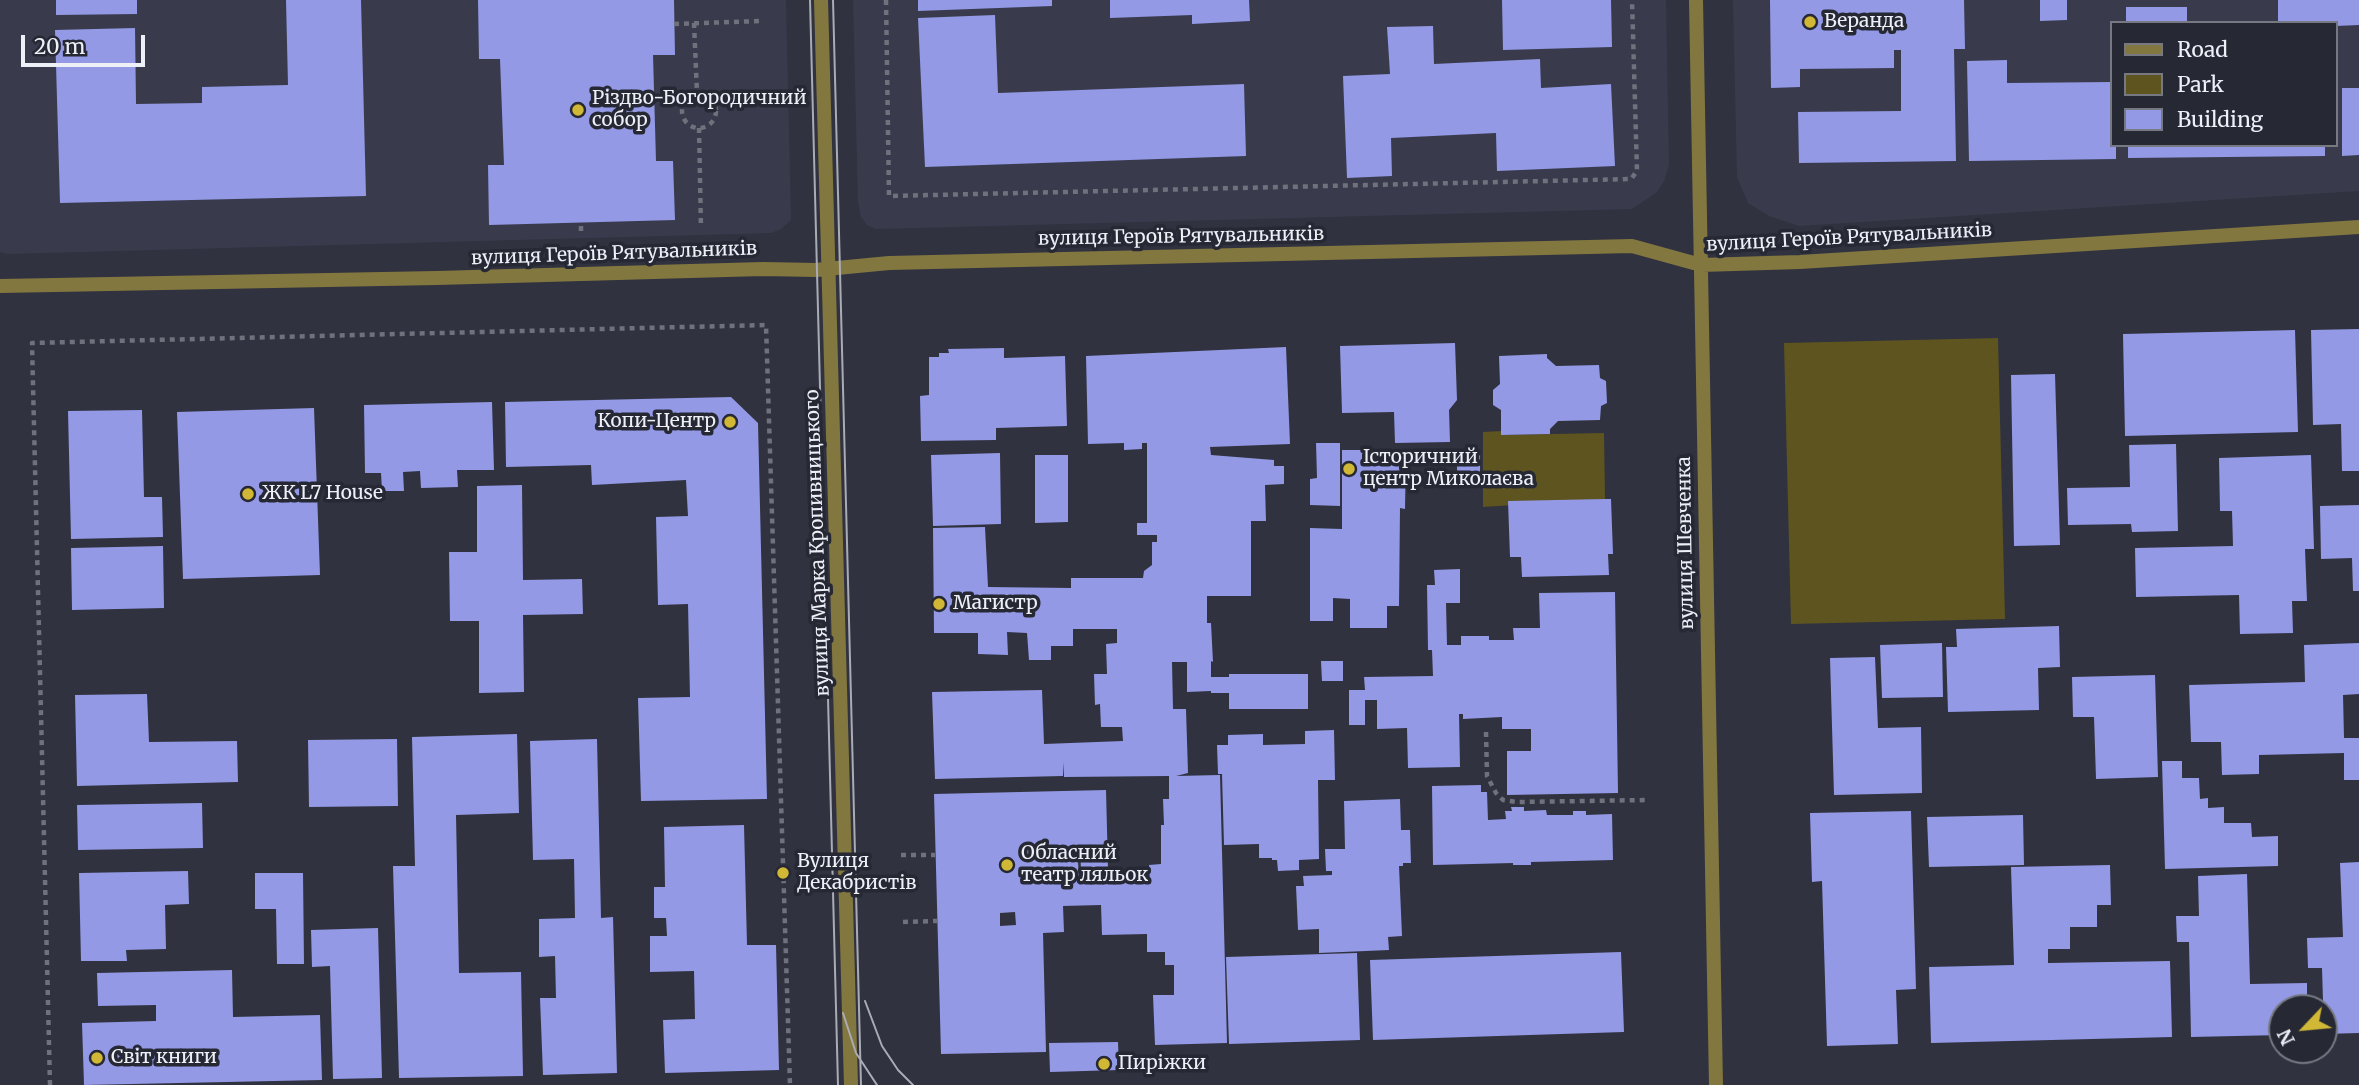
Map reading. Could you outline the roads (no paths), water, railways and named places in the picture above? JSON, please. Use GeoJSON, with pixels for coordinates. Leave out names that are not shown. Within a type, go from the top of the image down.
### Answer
{"type":"FeatureCollection","features":[{"type":"Feature","properties":{"kind":"street","name":"вулиця Марка Кропивницького"},"geometry":{"type":"LineString","coordinates":[[821,0],[851,1085]]}},
{"type":"Feature","properties":{"kind":"street","name":"вулиця Шевченка"},"geometry":{"type":"LineString","coordinates":[[1696,0],[1716,1085]]}},
{"type":"Feature","properties":{"kind":"street","name":"вулиця Героїв Рятувальників"},"geometry":{"type":"LineString","coordinates":[[0,286],[828,269],[890,263],[1632,246],[1701,265],[1800,262],[2359,227]]}},
{"type":"Feature","properties":{"kind":"tram line"},"geometry":{"type":"LineString","coordinates":[[810,0],[838,1085]]}},
{"type":"Feature","properties":{"kind":"tram line"},"geometry":{"type":"LineString","coordinates":[[833,0],[861,1085]]}},
{"type":"Feature","properties":{"kind":"tram line"},"geometry":{"type":"LineString","coordinates":[[865,1001],[882,1046],[898,1070],[913,1085]]}},
{"type":"Feature","properties":{"kind":"tram line"},"geometry":{"type":"LineString","coordinates":[[843,1013],[856,1053],[877,1085]]}},
{"type":"Feature","properties":{"kind":"place","name":"Веранда"},"geometry":{"type":"Point","coordinates":[1810,22]}},
{"type":"Feature","properties":{"kind":"place","name":"Різдво-Богородичний собор"},"geometry":{"type":"Point","coordinates":[578,110]}},
{"type":"Feature","properties":{"kind":"place","name":"Копи-Центр"},"geometry":{"type":"Point","coordinates":[730,422]}},
{"type":"Feature","properties":{"kind":"place","name":"Історичний центр Миколаєва"},"geometry":{"type":"Point","coordinates":[1349,469]}},
{"type":"Feature","properties":{"kind":"place","name":"ЖК L7 House"},"geometry":{"type":"Point","coordinates":[248,494]}},
{"type":"Feature","properties":{"kind":"place","name":"Магистр"},"geometry":{"type":"Point","coordinates":[939,604]}},
{"type":"Feature","properties":{"kind":"place","name":"Обласний театр ляльок"},"geometry":{"type":"Point","coordinates":[1007,865]}},
{"type":"Feature","properties":{"kind":"place","name":"Вулиця Декабристів"},"geometry":{"type":"Point","coordinates":[783,873]}},
{"type":"Feature","properties":{"kind":"place","name":"Світ книги"},"geometry":{"type":"Point","coordinates":[97,1058]}},
{"type":"Feature","properties":{"kind":"place","name":"Пиріжки"},"geometry":{"type":"Point","coordinates":[1104,1064]}}]}
